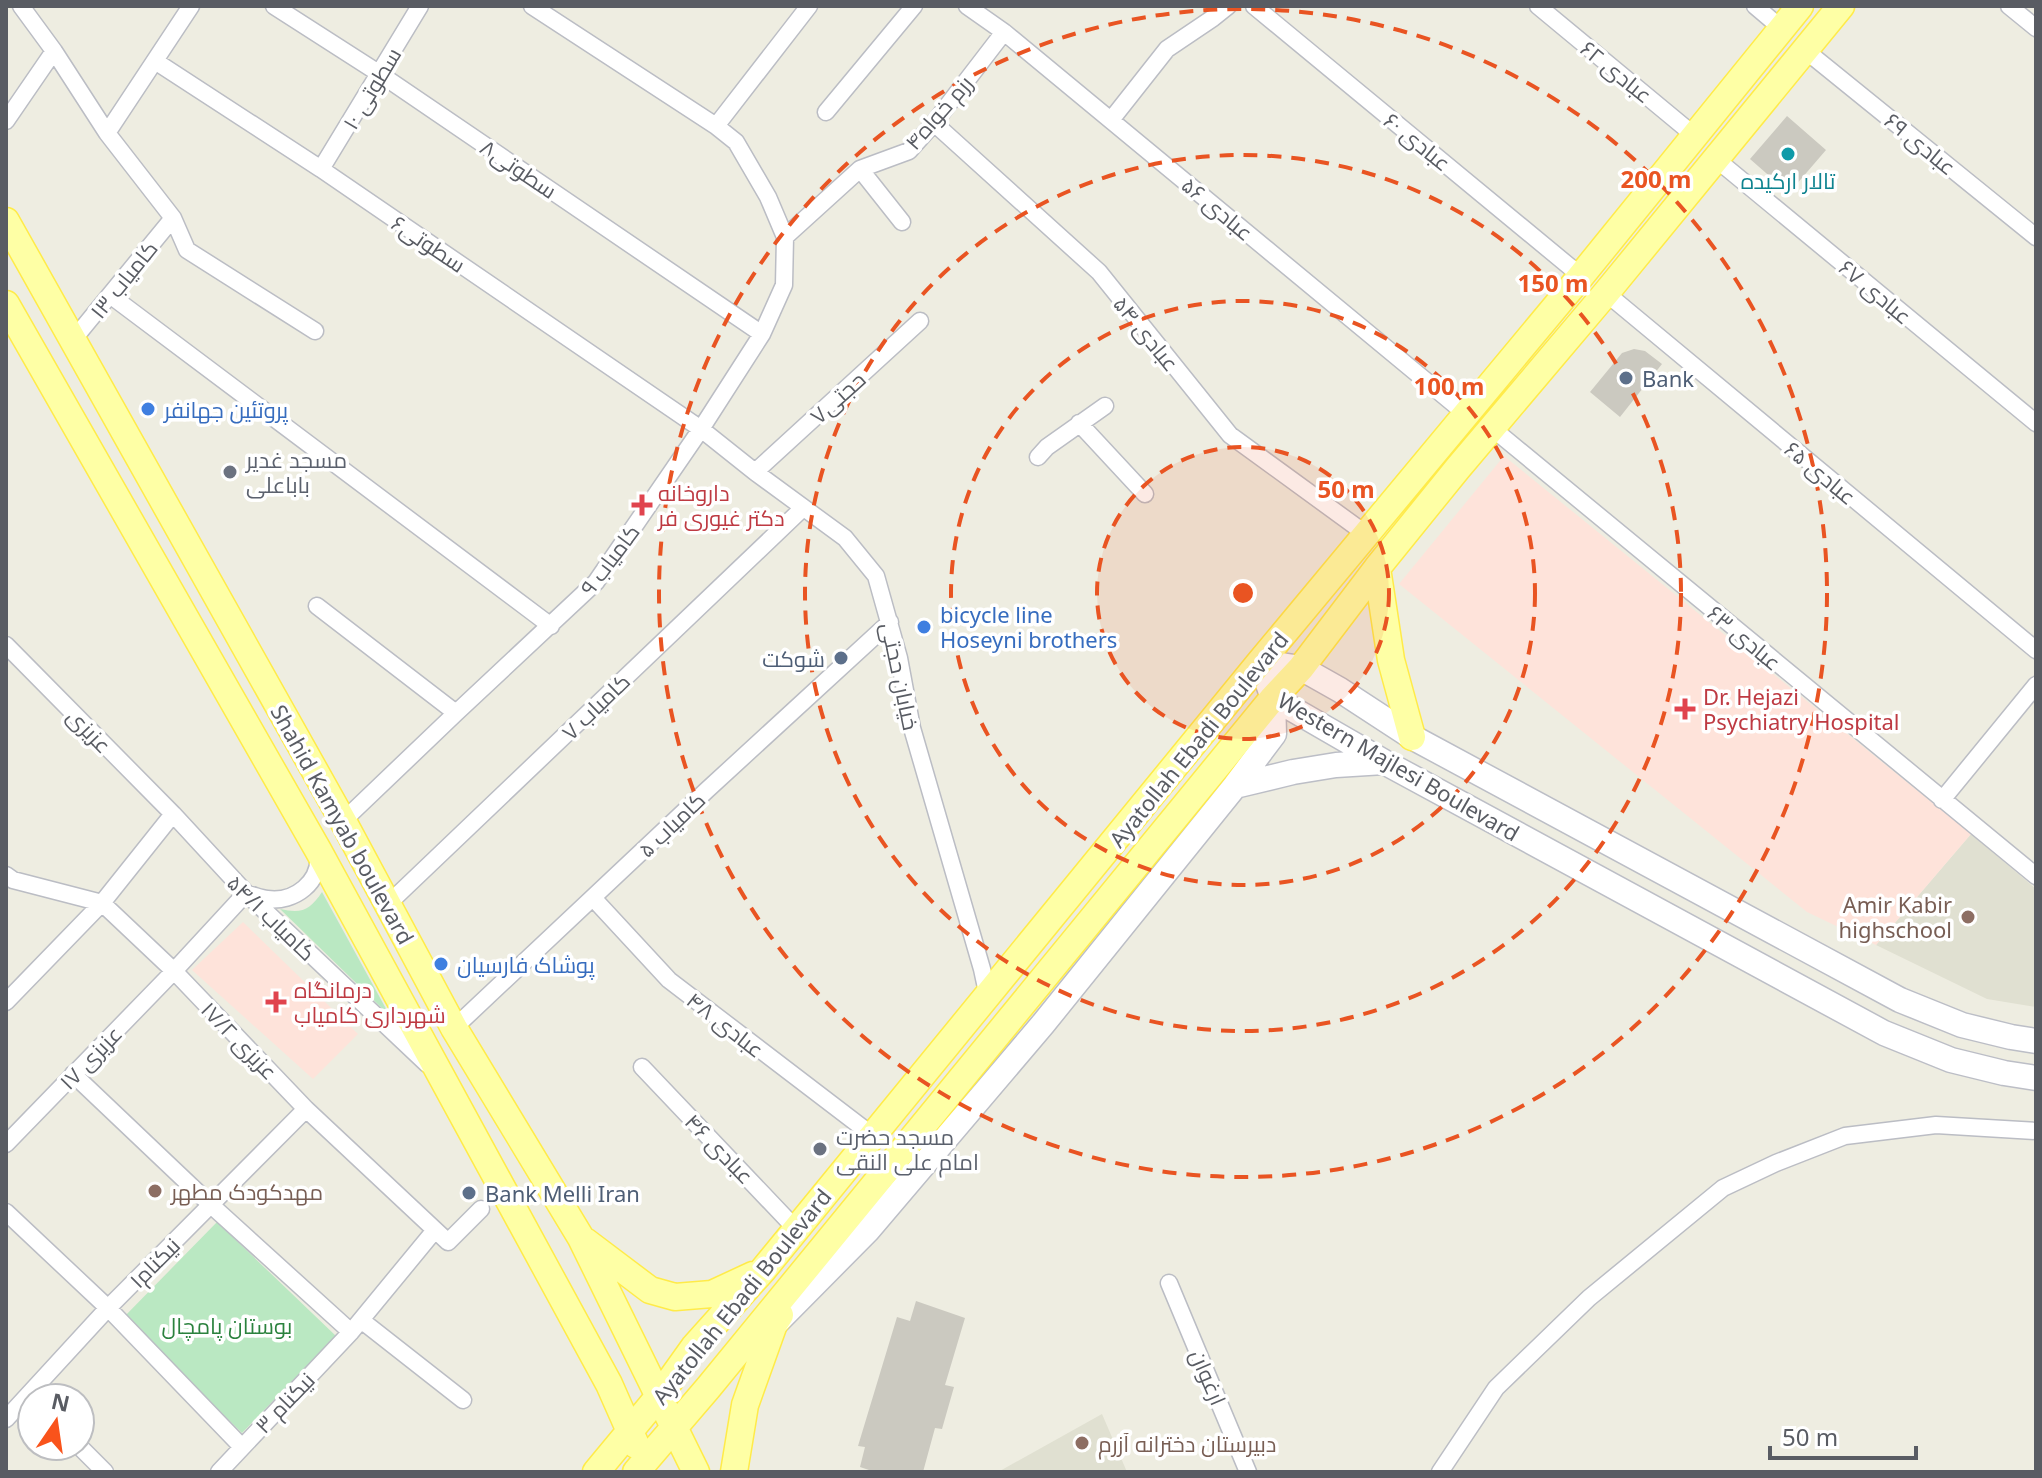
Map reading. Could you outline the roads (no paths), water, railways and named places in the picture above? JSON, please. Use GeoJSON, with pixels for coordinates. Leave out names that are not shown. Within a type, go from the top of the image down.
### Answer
{"type":"FeatureCollection","features":[{"type":"Feature","properties":{"kind":"main road","name":"Ayatollah Ebadi Boulevard"},"geometry":{"type":"LineString","coordinates":[[596,1472],[659,1396],[694,1347],[763,1270],[1800,6]]}},
{"type":"Feature","properties":{"kind":"main road","name":"Ayatollah Ebadi Boulevard"},"geometry":{"type":"LineString","coordinates":[[643,1469],[674,1426],[813,1261],[1273,698],[1301,668],[1377,568],[1841,6]]}},
{"type":"Feature","properties":{"kind":"main road","name":"Shahid Kamyab boulevard"},"geometry":{"type":"LineString","coordinates":[[6,221],[343,821],[454,1028],[581,1238],[696,1472]]}},
{"type":"Feature","properties":{"kind":"main road","name":"Shahid Kamyab boulevard"},"geometry":{"type":"LineString","coordinates":[[6,304],[318,850],[609,1384],[630,1432]]}},
{"type":"Feature","properties":{"kind":"main road"},"geometry":{"type":"LineString","coordinates":[[1377,568],[1391,660],[1412,737]]}},
{"type":"Feature","properties":{"kind":"main road","name":"Western Majlesi Boulevard"},"geometry":{"type":"LineString","coordinates":[[2036,1041],[1962,1025],[1900,1000],[1412,737],[1301,668],[1260,662],[1273,698],[1384,762],[1884,1033],[1951,1060],[2036,1078]]}},
{"type":"Feature","properties":{"kind":"main road","name":"Ayatollah Ebadi Boulevard"},"geometry":{"type":"LineString","coordinates":[[674,1426],[711,1393],[774,1324],[868,1230],[1043,1024],[1274,734],[1273,698]]}},
{"type":"Feature","properties":{"kind":"main road"},"geometry":{"type":"LineString","coordinates":[[1235,786],[1336,765],[1384,762]]}},
{"type":"Feature","properties":{"kind":"main road"},"geometry":{"type":"LineString","coordinates":[[581,1238],[650,1290],[675,1297],[712,1294],[763,1270]]}},
{"type":"Feature","properties":{"kind":"main road"},"geometry":{"type":"LineString","coordinates":[[734,1472],[745,1405],[774,1324],[813,1261]]}},
{"type":"Feature","properties":{"kind":"main road"},"geometry":{"type":"LineString","coordinates":[[630,1432],[643,1469]]}},
{"type":"Feature","properties":{"kind":"street"},"geometry":{"type":"LineString","coordinates":[[21,6],[107,133],[173,218],[187,250],[315,331]]}},
{"type":"Feature","properties":{"kind":"street"},"geometry":{"type":"LineString","coordinates":[[107,133],[191,6]]}},
{"type":"Feature","properties":{"kind":"street","name":"سطوتی۸"},"geometry":{"type":"LineString","coordinates":[[274,6],[380,74],[762,334]]}},
{"type":"Feature","properties":{"kind":"street","name":"سطوتی ۱۰"},"geometry":{"type":"LineString","coordinates":[[321,169],[420,6]]}},
{"type":"Feature","properties":{"kind":"street"},"geometry":{"type":"LineString","coordinates":[[532,6],[736,142],[768,197],[785,237]]}},
{"type":"Feature","properties":{"kind":"street"},"geometry":{"type":"LineString","coordinates":[[716,126],[809,6]]}},
{"type":"Feature","properties":{"kind":"street"},"geometry":{"type":"LineString","coordinates":[[826,112],[914,6]]}},
{"type":"Feature","properties":{"kind":"street","name":"عبادی ۵۶"},"geometry":{"type":"LineString","coordinates":[[967,6],[1004,32],[1466,414]]}},
{"type":"Feature","properties":{"kind":"street"},"geometry":{"type":"LineString","coordinates":[[1111,120],[1167,49],[1228,6]]}},
{"type":"Feature","properties":{"kind":"street","name":"عبادی ۶۰"},"geometry":{"type":"LineString","coordinates":[[1254,6],[1581,276]]}},
{"type":"Feature","properties":{"kind":"street","name":"عبادی ۶۲"},"geometry":{"type":"LineString","coordinates":[[1538,6],[1695,136]]}},
{"type":"Feature","properties":{"kind":"street"},"geometry":{"type":"LineString","coordinates":[[1755,6],[1781,28]]}},
{"type":"Feature","properties":{"kind":"street"},"geometry":{"type":"LineString","coordinates":[[2009,6],[2036,28]]}},
{"type":"Feature","properties":{"kind":"street","name":"رزم خواه۴"},"geometry":{"type":"LineString","coordinates":[[785,237],[860,169],[909,151],[1004,32]]}},
{"type":"Feature","properties":{"kind":"street","name":"عبادی ۶۹"},"geometry":{"type":"LineString","coordinates":[[1805,50],[2036,237]]}},
{"type":"Feature","properties":{"kind":"street"},"geometry":{"type":"LineString","coordinates":[[6,121],[54,51]]}},
{"type":"Feature","properties":{"kind":"street","name":"سطوتی۶"},"geometry":{"type":"LineString","coordinates":[[155,61],[321,169],[701,429]]}},
{"type":"Feature","properties":{"kind":"street","name":"عبادی ۵۴"},"geometry":{"type":"LineString","coordinates":[[934,123],[1099,272],[1230,435],[1366,534]]}},
{"type":"Feature","properties":{"kind":"street","name":"عبادی ۶۷"},"geometry":{"type":"LineString","coordinates":[[1716,159],[2036,423]]}},
{"type":"Feature","properties":{"kind":"street"},"geometry":{"type":"LineString","coordinates":[[860,169],[902,222]]}},
{"type":"Feature","properties":{"kind":"street","name":"کامیاب ۱۳"},"geometry":{"type":"LineString","coordinates":[[73,340],[173,218]]}},
{"type":"Feature","properties":{"kind":"street","name":"کامیاب ۹"},"geometry":{"type":"LineString","coordinates":[[343,821],[596,582],[762,334],[784,285],[785,237]]}},
{"type":"Feature","properties":{"kind":"street","name":"عبادی ۶۵"},"geometry":{"type":"LineString","coordinates":[[1606,293],[2036,650]]}},
{"type":"Feature","properties":{"kind":"street"},"geometry":{"type":"LineString","coordinates":[[110,295],[551,626]]}},
{"type":"Feature","properties":{"kind":"street","name":"حجتی۷"},"geometry":{"type":"LineString","coordinates":[[755,472],[920,321]]}},
{"type":"Feature","properties":{"kind":"street"},"geometry":{"type":"LineString","coordinates":[[1038,457],[1047,447],[1105,406]]}},
{"type":"Feature","properties":{"kind":"street"},"geometry":{"type":"LineString","coordinates":[[1079,423],[1145,494]]}},
{"type":"Feature","properties":{"kind":"street","name":"عبادی ۶۳"},"geometry":{"type":"LineString","coordinates":[[1492,428],[2036,876]]}},
{"type":"Feature","properties":{"kind":"street","name":"خیابان حجتی"},"geometry":{"type":"LineString","coordinates":[[701,429],[845,538],[876,576],[890,622],[912,728],[988,997]]}},
{"type":"Feature","properties":{"kind":"street","name":"کامیاب ۷"},"geometry":{"type":"LineString","coordinates":[[387,905],[803,508]]}},
{"type":"Feature","properties":{"kind":"street"},"geometry":{"type":"LineString","coordinates":[[317,606],[456,713]]}},
{"type":"Feature","properties":{"kind":"street","name":"کامیاب ۵"},"geometry":{"type":"LineString","coordinates":[[454,1028],[890,622]]}},
{"type":"Feature","properties":{"kind":"street","name":"عزیزی"},"geometry":{"type":"LineString","coordinates":[[6,645],[173,814]]}},
{"type":"Feature","properties":{"kind":"street"},"geometry":{"type":"LineString","coordinates":[[1942,800],[2036,685]]}},
{"type":"Feature","properties":{"kind":"street"},"geometry":{"type":"LineString","coordinates":[[6,1002],[102,903],[173,814]]}},
{"type":"Feature","properties":{"kind":"street","name":"کامیاب ۵۴/۱"},"geometry":{"type":"LineString","coordinates":[[173,814],[246,893],[445,1081]]}},
{"type":"Feature","properties":{"kind":"street"},"geometry":{"type":"LineString","coordinates":[[246,893],[268,899],[286,898],[299,892],[317,875],[318,850]]}},
{"type":"Feature","properties":{"kind":"street"},"geometry":{"type":"LineString","coordinates":[[6,875],[13,880],[102,903],[174,971]]}},
{"type":"Feature","properties":{"kind":"street","name":"عزیزی ۱۷"},"geometry":{"type":"LineString","coordinates":[[6,1144],[246,893]]}},
{"type":"Feature","properties":{"kind":"street","name":"عبادی ۴۸"},"geometry":{"type":"LineString","coordinates":[[594,899],[669,980],[872,1135]]}},
{"type":"Feature","properties":{"kind":"street","name":"عزیزی ۱۷/۲"},"geometry":{"type":"LineString","coordinates":[[174,971],[306,1109],[435,1230]]}},
{"type":"Feature","properties":{"kind":"street","name":"عبادی ۴۶"},"geometry":{"type":"LineString","coordinates":[[642,1067],[796,1229]]}},
{"type":"Feature","properties":{"kind":"street"},"geometry":{"type":"LineString","coordinates":[[73,1074],[287,1273],[356,1326],[463,1400]]}},
{"type":"Feature","properties":{"kind":"street","name":"نیکنام۱"},"geometry":{"type":"LineString","coordinates":[[43,1382],[108,1308],[306,1109]]}},
{"type":"Feature","properties":{"kind":"street"},"geometry":{"type":"LineString","coordinates":[[1440,1472],[1496,1388],[1589,1298],[1723,1188],[1845,1136],[1936,1125],[2036,1131]]}},
{"type":"Feature","properties":{"kind":"street"},"geometry":{"type":"LineString","coordinates":[[435,1230],[448,1242],[481,1209]]}},
{"type":"Feature","properties":{"kind":"street"},"geometry":{"type":"LineString","coordinates":[[6,1212],[108,1308],[241,1446]]}},
{"type":"Feature","properties":{"kind":"street","name":"نیکنام ۳"},"geometry":{"type":"LineString","coordinates":[[219,1472],[356,1326],[435,1230]]}},
{"type":"Feature","properties":{"kind":"street","name":"ارغوان"},"geometry":{"type":"LineString","coordinates":[[1169,1283],[1248,1472]]}},
{"type":"Feature","properties":{"kind":"place","name":"تالار ارکیده"},"geometry":{"type":"Point","coordinates":[1788,154]}},
{"type":"Feature","properties":{"kind":"place","name":"Bank"},"geometry":{"type":"Point","coordinates":[1626,378]}},
{"type":"Feature","properties":{"kind":"place","name":"پروتئین جهانفر"},"geometry":{"type":"Point","coordinates":[148,409]}},
{"type":"Feature","properties":{"kind":"place","name":"مسجد غدیر باباعلی"},"geometry":{"type":"Point","coordinates":[230,472]}},
{"type":"Feature","properties":{"kind":"place","name":"داروخانه دکتر غیوری فر"},"geometry":{"type":"Point","coordinates":[642,505]}},
{"type":"Feature","properties":{"kind":"place","name":"bicycle line Hoseyni brothers"},"geometry":{"type":"Point","coordinates":[924,627]}},
{"type":"Feature","properties":{"kind":"place","name":"شوكت"},"geometry":{"type":"Point","coordinates":[841,658]}},
{"type":"Feature","properties":{"kind":"place","name":"Dr. Hejazi Psychiatry Hospital"},"geometry":{"type":"Point","coordinates":[1685,709]}},
{"type":"Feature","properties":{"kind":"place","name":"Amir Kabir highschool"},"geometry":{"type":"Point","coordinates":[1968,917]}},
{"type":"Feature","properties":{"kind":"place","name":"پوشاک فارسیان"},"geometry":{"type":"Point","coordinates":[441,964]}},
{"type":"Feature","properties":{"kind":"place","name":"درمانگاه شهرداری کامیاب"},"geometry":{"type":"Point","coordinates":[276,1002]}},
{"type":"Feature","properties":{"kind":"place","name":"مسجد حضرت امام علی النقی"},"geometry":{"type":"Point","coordinates":[820,1149]}},
{"type":"Feature","properties":{"kind":"place","name":"مهدکودک مطهر"},"geometry":{"type":"Point","coordinates":[155,1191]}},
{"type":"Feature","properties":{"kind":"place","name":"Bank Melli Iran"},"geometry":{"type":"Point","coordinates":[469,1193]}},
{"type":"Feature","properties":{"kind":"place","name":"دبیرستان دخترانه آزرم"},"geometry":{"type":"Point","coordinates":[1082,1443]}},
{"type":"Feature","properties":{"kind":"park label","name":"بوستان پامچال"},"geometry":{"type":"Point","coordinates":[227,1325]}}]}
